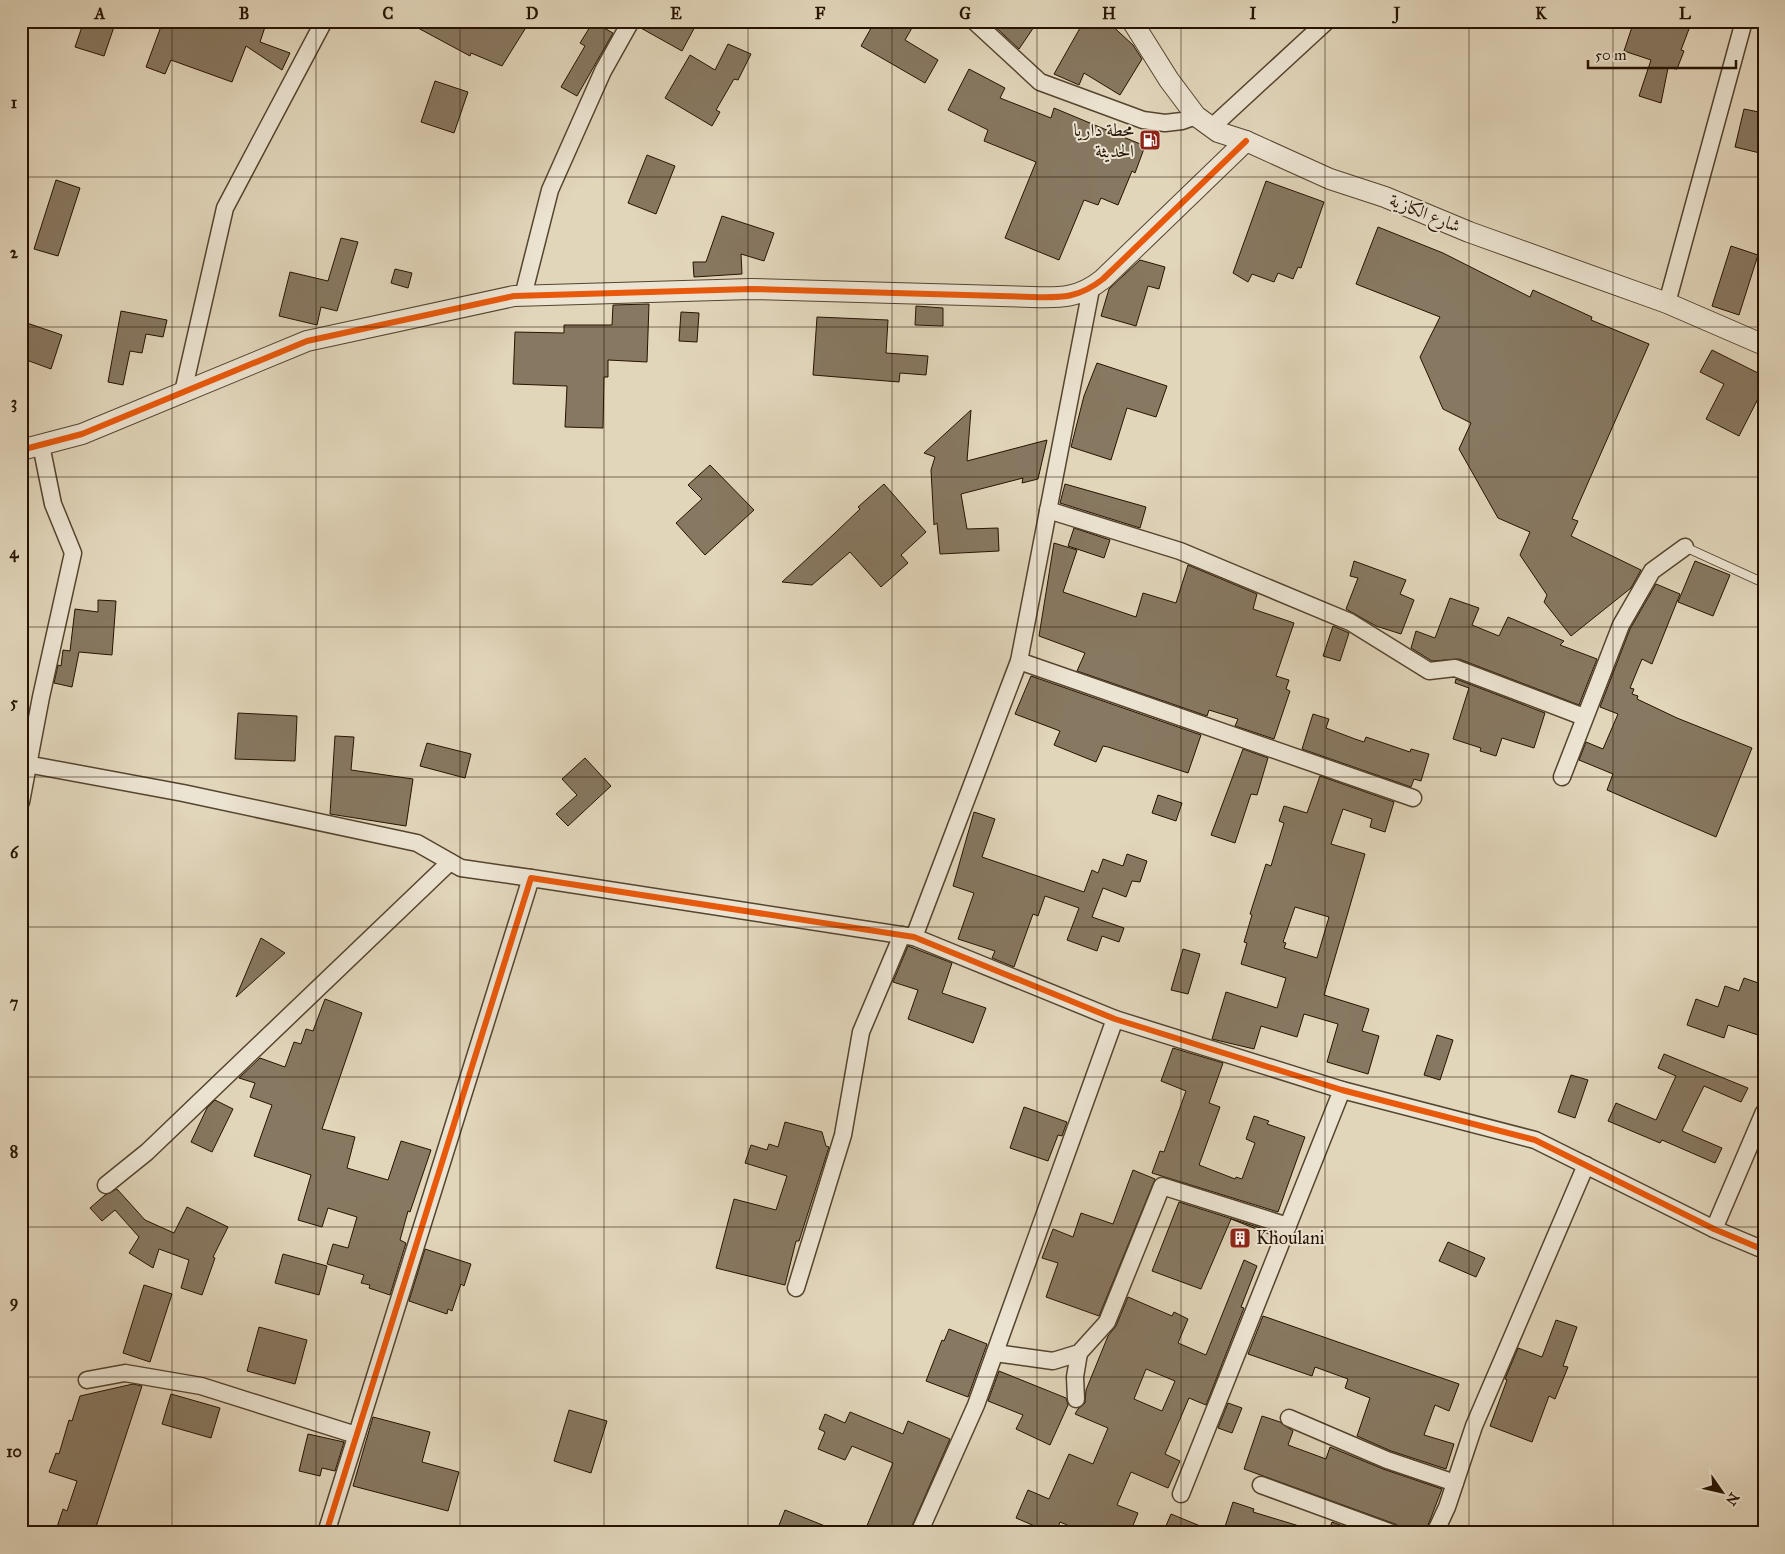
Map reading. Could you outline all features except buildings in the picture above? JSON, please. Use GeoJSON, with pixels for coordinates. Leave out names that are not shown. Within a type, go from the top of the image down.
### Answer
{"type":"FeatureCollection","features":[{"type":"Feature","properties":{"kind":"street"},"geometry":{"type":"LineString","coordinates":[[183,392],[225,208],[324,21]]}},
{"type":"Feature","properties":{"kind":"street"},"geometry":{"type":"LineString","coordinates":[[522,296],[550,190],[603,71],[631,21]]}},
{"type":"Feature","properties":{"kind":"street"},"geometry":{"type":"LineString","coordinates":[[974,21],[1040,82],[1143,120],[1165,123],[1204,122],[1327,21]]}},
{"type":"Feature","properties":{"kind":"street","name":"شارع الكازية"},"geometry":{"type":"LineString","coordinates":[[1132,21],[1169,80],[1204,122],[1218,132],[1246,141],[1330,179],[1385,197],[1469,232],[1667,303],[1764,345]]}},
{"type":"Feature","properties":{"kind":"street"},"geometry":{"type":"LineString","coordinates":[[1667,303],[1744,21]]}},
{"type":"Feature","properties":{"kind":"street"},"geometry":{"type":"LineString","coordinates":[[21,450],[82,434],[307,341],[522,296],[751,289],[1062,298],[1076,295],[1091,288],[1246,141]]}},
{"type":"Feature","properties":{"kind":"street"},"geometry":{"type":"LineString","coordinates":[[796,1288],[842,1134],[861,1032],[908,936],[1019,661],[1091,288]]}},
{"type":"Feature","properties":{"kind":"street"},"geometry":{"type":"LineString","coordinates":[[21,802],[25,763],[73,553],[53,504],[42,444]]}},
{"type":"Feature","properties":{"kind":"street"},"geometry":{"type":"LineString","coordinates":[[1048,510],[1180,551],[1340,618],[1369,633],[1396,652],[1429,671],[1455,668],[1584,718]]}},
{"type":"Feature","properties":{"kind":"street"},"geometry":{"type":"LineString","coordinates":[[1562,777],[1621,625],[1652,570],[1685,547]]}},
{"type":"Feature","properties":{"kind":"street"},"geometry":{"type":"LineString","coordinates":[[1019,661],[1413,798]]}},
{"type":"Feature","properties":{"kind":"street"},"geometry":{"type":"LineString","coordinates":[[25,763],[183,793],[417,843],[461,868],[908,936],[1115,1020],[1342,1090],[1535,1140],[1714,1229],[1764,1250]]}},
{"type":"Feature","properties":{"kind":"street"},"geometry":{"type":"LineString","coordinates":[[106,1186],[147,1152],[450,862]]}},
{"type":"Feature","properties":{"kind":"street"},"geometry":{"type":"LineString","coordinates":[[326,1533],[531,878]]}},
{"type":"Feature","properties":{"kind":"street"},"geometry":{"type":"LineString","coordinates":[[920,1533],[976,1405],[1115,1020]]}},
{"type":"Feature","properties":{"kind":"street"},"geometry":{"type":"LineString","coordinates":[[1181,1494],[1342,1090]]}},
{"type":"Feature","properties":{"kind":"street"},"geometry":{"type":"LineString","coordinates":[[1714,1229],[1764,1112]]}},
{"type":"Feature","properties":{"kind":"street"},"geometry":{"type":"LineString","coordinates":[[1435,1533],[1455,1483],[1474,1426],[1586,1165]]}},
{"type":"Feature","properties":{"kind":"street"},"geometry":{"type":"LineString","coordinates":[[995,1353],[1053,1361],[1079,1353],[1107,1322],[1162,1186],[1288,1226]]}},
{"type":"Feature","properties":{"kind":"street"},"geometry":{"type":"LineString","coordinates":[[1076,1399],[1075,1377],[1079,1353]]}},
{"type":"Feature","properties":{"kind":"street"},"geometry":{"type":"LineString","coordinates":[[87,1380],[125,1373],[201,1386],[356,1435]]}},
{"type":"Feature","properties":{"kind":"street"},"geometry":{"type":"LineString","coordinates":[[1289,1418],[1387,1460],[1455,1483]]}},
{"type":"Feature","properties":{"kind":"street"},"geometry":{"type":"LineString","coordinates":[[1261,1484],[1392,1533]]}},
{"type":"Feature","properties":{"kind":"lane"},"geometry":{"type":"LineString","coordinates":[[1685,547],[1764,583]]}},
{"type":"Feature","properties":{"kind":"cycle path"},"geometry":{"type":"LineString","coordinates":[[21,450],[82,434],[307,341],[514,296],[751,289],[1043,297],[1070,296],[1086,290],[1103,279],[1246,141]]}},
{"type":"Feature","properties":{"kind":"cycle path"},"geometry":{"type":"LineString","coordinates":[[326,1533],[531,878],[914,937],[1115,1019],[1342,1090],[1535,1140],[1714,1229],[1764,1250]]}},
{"type":"Feature","properties":{"kind":"place","name":"محطة داريا الحديثة"},"geometry":{"type":"Point","coordinates":[1150,140]}},
{"type":"Feature","properties":{"kind":"place","name":"Khoulani"},"geometry":{"type":"Point","coordinates":[1240,1238]}}]}
